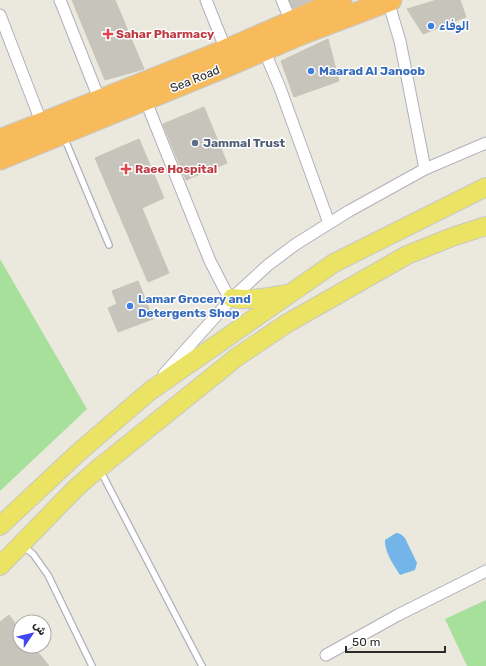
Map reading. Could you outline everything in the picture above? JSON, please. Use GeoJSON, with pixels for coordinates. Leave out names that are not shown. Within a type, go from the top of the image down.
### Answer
{"type":"FeatureCollection","features":[{"type":"Feature","properties":{"kind":"highway","name":"Sea Road"},"geometry":{"type":"LineString","coordinates":[[0,140],[226,50],[340,0]]}},
{"type":"Feature","properties":{"kind":"highway","name":"Sea Road"},"geometry":{"type":"LineString","coordinates":[[0,159],[299,35],[390,1]]}},
{"type":"Feature","properties":{"kind":"main road"},"geometry":{"type":"LineString","coordinates":[[0,526],[79,452],[150,391],[334,263],[486,187]]}},
{"type":"Feature","properties":{"kind":"main road"},"geometry":{"type":"LineString","coordinates":[[0,566],[76,488],[237,357],[286,324],[407,255],[452,237],[486,226]]}},
{"type":"Feature","properties":{"kind":"main road"},"geometry":{"type":"LineString","coordinates":[[232,298],[242,300],[263,298],[292,292]]}},
{"type":"Feature","properties":{"kind":"street"},"geometry":{"type":"LineString","coordinates":[[60,0],[100,100]]}},
{"type":"Feature","properties":{"kind":"street"},"geometry":{"type":"LineString","coordinates":[[206,0],[226,50]]}},
{"type":"Feature","properties":{"kind":"street"},"geometry":{"type":"LineString","coordinates":[[282,0],[291,22]]}},
{"type":"Feature","properties":{"kind":"street"},"geometry":{"type":"LineString","coordinates":[[390,1],[400,41],[425,169]]}},
{"type":"Feature","properties":{"kind":"street"},"geometry":{"type":"LineString","coordinates":[[0,16],[42,124]]}},
{"type":"Feature","properties":{"kind":"street"},"geometry":{"type":"LineString","coordinates":[[264,50],[280,88],[329,223]]}},
{"type":"Feature","properties":{"kind":"street"},"geometry":{"type":"LineString","coordinates":[[145,99],[210,261],[227,294],[232,298]]}},
{"type":"Feature","properties":{"kind":"street"},"geometry":{"type":"LineString","coordinates":[[150,391],[232,298],[268,265],[296,244],[329,223],[425,169],[486,143]]}},
{"type":"Feature","properties":{"kind":"street"},"geometry":{"type":"LineString","coordinates":[[326,655],[398,615],[486,571]]}},
{"type":"Feature","properties":{"kind":"lane"},"geometry":{"type":"LineString","coordinates":[[63,133],[110,245]]}},
{"type":"Feature","properties":{"kind":"lane"},"geometry":{"type":"LineString","coordinates":[[99,468],[202,666]]}},
{"type":"Feature","properties":{"kind":"lane"},"geometry":{"type":"LineString","coordinates":[[15,549],[28,550],[39,561],[48,575],[92,666]]}},
{"type":"Feature","properties":{"kind":"green space"},"geometry":{"type":"Polygon","coordinates":[[[0,259],[87,409],[0,491],[0,259]]]}},
{"type":"Feature","properties":{"kind":"green space"},"geometry":{"type":"Polygon","coordinates":[[[486,600],[486,666],[467,666],[445,619],[486,600]]]}},
{"type":"Feature","properties":{"kind":"water"},"geometry":{"type":"Polygon","coordinates":[[[396,533],[401,534],[405,538],[417,563],[415,570],[400,575],[390,558],[385,544],[385,540],[396,533]]]}},
{"type":"Feature","properties":{"kind":"building","name":"Sahar Pharmacy"},"geometry":{"type":"Polygon","coordinates":[[[72,0],[115,0],[144,69],[105,80],[72,0]]]}},
{"type":"Feature","properties":{"kind":"building"},"geometry":{"type":"Polygon","coordinates":[[[289,0],[318,0],[291,10],[289,0]]]}},
{"type":"Feature","properties":{"kind":"building","name":"الوفاء"},"geometry":{"type":"Polygon","coordinates":[[[437,0],[460,0],[466,17],[423,34],[407,9],[437,0]]]}},
{"type":"Feature","properties":{"kind":"building","name":"Maarad Al Janoob"},"geometry":{"type":"Polygon","coordinates":[[[328,39],[339,81],[294,97],[281,61],[328,39]]]}},
{"type":"Feature","properties":{"kind":"building","name":"Jammal Trust"},"geometry":{"type":"Polygon","coordinates":[[[204,107],[227,163],[186,180],[163,124],[204,107]]]}},
{"type":"Feature","properties":{"kind":"building"},"geometry":{"type":"Polygon","coordinates":[[[139,139],[164,198],[142,208],[169,273],[148,282],[95,158],[139,139]]]}},
{"type":"Feature","properties":{"kind":"building","name":"Lamar Grocery and Detergents Shop"},"geometry":{"type":"Polygon","coordinates":[[[138,281],[153,319],[118,332],[108,308],[117,304],[112,291],[138,281]]]}},
{"type":"Feature","properties":{"kind":"building"},"geometry":{"type":"Polygon","coordinates":[[[9,615],[12,619],[12,654],[39,654],[49,666],[0,666],[0,622],[9,615]]]}},
{"type":"Feature","properties":{"kind":"place","name":"الوفاء"},"geometry":{"type":"Point","coordinates":[431,26]}},
{"type":"Feature","properties":{"kind":"place","name":"Sahar Pharmacy"},"geometry":{"type":"Point","coordinates":[108,34]}},
{"type":"Feature","properties":{"kind":"place","name":"Maarad Al Janoob"},"geometry":{"type":"Point","coordinates":[311,71]}},
{"type":"Feature","properties":{"kind":"place","name":"Jammal Trust"},"geometry":{"type":"Point","coordinates":[195,143]}},
{"type":"Feature","properties":{"kind":"place","name":"Raee Hospital"},"geometry":{"type":"Point","coordinates":[126,169]}},
{"type":"Feature","properties":{"kind":"place","name":"Lamar Grocery and Detergents Shop"},"geometry":{"type":"Point","coordinates":[130,306]}}]}
